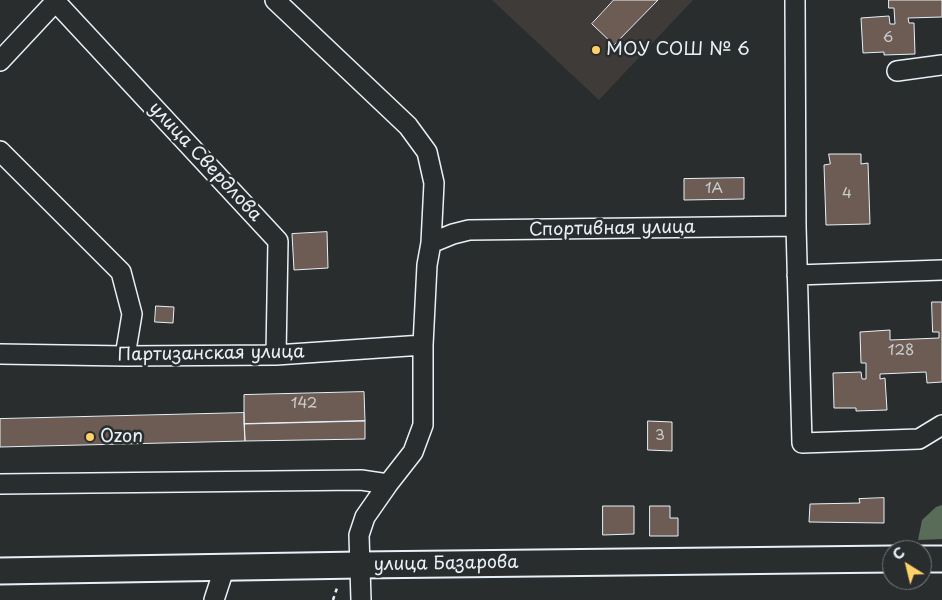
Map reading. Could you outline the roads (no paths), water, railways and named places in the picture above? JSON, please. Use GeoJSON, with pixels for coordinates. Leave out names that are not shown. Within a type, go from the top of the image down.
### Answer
{"type":"FeatureCollection","features":[{"type":"Feature","properties":{"kind":"main road","name":"улица Базарова"},"geometry":{"type":"LineString","coordinates":[[0,570],[360,564],[882,559]]}},
{"type":"Feature","properties":{"kind":"street"},"geometry":{"type":"LineString","coordinates":[[275,0],[408,126],[426,152],[434,182],[431,244],[427,265],[422,345],[423,426],[413,452],[365,517],[359,536],[361,600]]}},
{"type":"Feature","properties":{"kind":"street"},"geometry":{"type":"LineString","coordinates":[[795,0],[796,226],[802,442],[919,439],[942,425]]}},
{"type":"Feature","properties":{"kind":"street"},"geometry":{"type":"LineString","coordinates":[[0,61],[55,1]]}},
{"type":"Feature","properties":{"kind":"street","name":"улица Свердлова"},"geometry":{"type":"LineString","coordinates":[[55,1],[278,241],[276,355]]}},
{"type":"Feature","properties":{"kind":"street"},"geometry":{"type":"LineString","coordinates":[[897,71],[942,66]]}},
{"type":"Feature","properties":{"kind":"street"},"geometry":{"type":"LineString","coordinates":[[0,152],[121,272],[132,314],[125,356]]}},
{"type":"Feature","properties":{"kind":"street","name":"Спортивная улица"},"geometry":{"type":"LineString","coordinates":[[431,244],[453,234],[469,230],[796,226]]}},
{"type":"Feature","properties":{"kind":"street"},"geometry":{"type":"LineString","coordinates":[[797,275],[942,270]]}},
{"type":"Feature","properties":{"kind":"street","name":"Партизанская улица"},"geometry":{"type":"LineString","coordinates":[[0,354],[125,356],[276,355],[422,345]]}},
{"type":"Feature","properties":{"kind":"street"},"geometry":{"type":"LineString","coordinates":[[0,484],[351,480],[388,484]]}},
{"type":"Feature","properties":{"kind":"street"},"geometry":{"type":"LineString","coordinates":[[214,600],[225,566]]}},
{"type":"Feature","properties":{"kind":"place","name":"МОУ СОШ № 6"},"geometry":{"type":"Point","coordinates":[596,50]}},
{"type":"Feature","properties":{"kind":"place","name":"Ozon"},"geometry":{"type":"Point","coordinates":[90,437]}}]}
